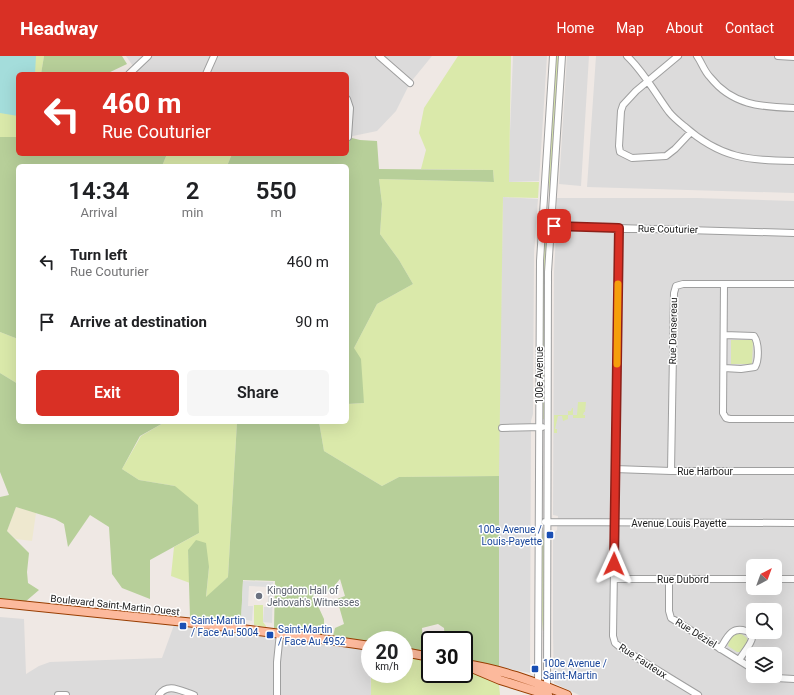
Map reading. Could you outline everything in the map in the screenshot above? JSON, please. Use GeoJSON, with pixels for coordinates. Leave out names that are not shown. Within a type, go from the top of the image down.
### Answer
{"type":"FeatureCollection","features":[{"type":"Feature","properties":{"kind":"main road","name":"Boulevard Saint-Martin Ouest"},"geometry":{"type":"LineString","coordinates":[[0,603],[161,619],[280,633],[361,645]]}},
{"type":"Feature","properties":{"kind":"main road"},"geometry":{"type":"LineString","coordinates":[[473,665],[480,666],[537,690],[547,693],[567,695]]}},
{"type":"Feature","properties":{"kind":"street"},"geometry":{"type":"LineString","coordinates":[[131,72],[148,56]]}},
{"type":"Feature","properties":{"kind":"street"},"geometry":{"type":"LineString","coordinates":[[208,72],[214,56]]}},
{"type":"Feature","properties":{"kind":"street"},"geometry":{"type":"LineString","coordinates":[[379,56],[410,83]]}},
{"type":"Feature","properties":{"kind":"street","name":"100e Avenue"},"geometry":{"type":"LineString","coordinates":[[537,690],[540,277],[553,56]]}},
{"type":"Feature","properties":{"kind":"street","name":"100e Avenue"},"geometry":{"type":"LineString","coordinates":[[547,693],[548,272],[562,56]]}},
{"type":"Feature","properties":{"kind":"street"},"geometry":{"type":"LineString","coordinates":[[627,56],[636,64],[649,81],[670,113],[691,132],[718,150],[758,160],[794,161]]}},
{"type":"Feature","properties":{"kind":"street"},"geometry":{"type":"LineString","coordinates":[[678,56],[636,91],[623,105],[621,111],[620,152],[632,158],[666,156],[691,132]]}},
{"type":"Feature","properties":{"kind":"street"},"geometry":{"type":"LineString","coordinates":[[697,56],[709,76],[718,86],[733,98],[771,107],[794,108]]}},
{"type":"Feature","properties":{"kind":"street"},"geometry":{"type":"LineString","coordinates":[[778,56],[794,57]]}},
{"type":"Feature","properties":{"kind":"street"},"geometry":{"type":"LineString","coordinates":[[349,105],[349,122]]}},
{"type":"Feature","properties":{"kind":"street","name":"Rue Couturier"},"geometry":{"type":"LineString","coordinates":[[542,226],[794,232]]}},
{"type":"Feature","properties":{"kind":"street","name":"Rue Fauteux"},"geometry":{"type":"LineString","coordinates":[[619,228],[613,636],[615,643],[621,648],[698,695]]}},
{"type":"Feature","properties":{"kind":"street","name":"Rue Dansereau"},"geometry":{"type":"LineString","coordinates":[[670,471],[674,289],[678,285],[683,284],[794,284]]}},
{"type":"Feature","properties":{"kind":"street"},"geometry":{"type":"LineString","coordinates":[[724,284],[723,413],[726,418],[741,420],[794,419]]}},
{"type":"Feature","properties":{"kind":"street"},"geometry":{"type":"LineString","coordinates":[[724,335],[754,336],[757,339],[757,358],[755,367],[741,369],[724,368]]}},
{"type":"Feature","properties":{"kind":"street"},"geometry":{"type":"LineString","coordinates":[[502,428],[547,427]]}},
{"type":"Feature","properties":{"kind":"street","name":"Rue Harbour"},"geometry":{"type":"LineString","coordinates":[[615,469],[670,471],[794,471]]}},
{"type":"Feature","properties":{"kind":"street","name":"Avenue Louis Payette"},"geometry":{"type":"LineString","coordinates":[[539,522],[794,523]]}},
{"type":"Feature","properties":{"kind":"street","name":"Rue Dubord"},"geometry":{"type":"LineString","coordinates":[[614,579],[746,579]]}},
{"type":"Feature","properties":{"kind":"street"},"geometry":{"type":"LineString","coordinates":[[782,579],[794,579]]}},
{"type":"Feature","properties":{"kind":"street","name":"Rue Déziel"},"geometry":{"type":"LineString","coordinates":[[669,580],[669,611],[671,618],[746,664]]}},
{"type":"Feature","properties":{"kind":"street"},"geometry":{"type":"LineString","coordinates":[[720,648],[729,633],[741,630],[748,632],[751,635],[751,640],[739,660]]}},
{"type":"Feature","properties":{"kind":"street"},"geometry":{"type":"LineString","coordinates":[[277,695],[277,662],[280,633]]}},
{"type":"Feature","properties":{"kind":"street"},"geometry":{"type":"LineString","coordinates":[[782,678],[794,679]]}},
{"type":"Feature","properties":{"kind":"street"},"geometry":{"type":"LineString","coordinates":[[159,695],[163,690],[169,687],[194,695]]}},
{"type":"Feature","properties":{"kind":"street"},"geometry":{"type":"LineString","coordinates":[[58,695],[66,695]]}},
{"type":"Feature","properties":{"kind":"shaded area"},"geometry":{"type":"Polygon","coordinates":[[[126,56],[432,56],[410,83],[396,111],[377,131],[349,137],[349,72],[131,72],[135,69],[126,56]]]}},
{"type":"Feature","properties":{"kind":"shaded area"},"geometry":{"type":"Polygon","coordinates":[[[513,56],[547,56],[539,181],[508,182],[513,56]]]}},
{"type":"Feature","properties":{"kind":"shaded area"},"geometry":{"type":"Polygon","coordinates":[[[567,56],[589,56],[581,186],[559,184],[567,56]]]}},
{"type":"Feature","properties":{"kind":"shaded area"},"geometry":{"type":"Polygon","coordinates":[[[596,56],[794,56],[794,193],[587,187],[596,56]]]}},
{"type":"Feature","properties":{"kind":"shaded area"},"geometry":{"type":"Polygon","coordinates":[[[503,197],[538,199],[534,254],[533,414],[531,421],[530,673],[499,667],[499,430],[503,197]]]}},
{"type":"Feature","properties":{"kind":"shaded area"},"geometry":{"type":"Polygon","coordinates":[[[557,198],[697,198],[794,201],[794,695],[579,695],[554,683],[553,534],[557,530],[558,516],[553,515],[554,272],[556,234],[560,231],[561,222],[556,218],[557,198]]]}},
{"type":"Feature","properties":{"kind":"shaded area"},"geometry":{"type":"Polygon","coordinates":[[[16,507],[36,513],[32,541],[16,539],[7,531],[16,507]]]}},
{"type":"Feature","properties":{"kind":"shaded area"},"geometry":{"type":"Polygon","coordinates":[[[243,581],[273,582],[272,623],[263,622],[264,607],[268,607],[268,587],[249,586],[248,606],[253,606],[252,621],[241,619],[243,581]]]}},
{"type":"Feature","properties":{"kind":"shaded area"},"geometry":{"type":"Polygon","coordinates":[[[0,617],[24,619],[26,674],[39,666],[50,662],[162,658],[174,625],[361,649],[361,683],[371,683],[371,695],[0,695],[0,617]]]}},
{"type":"Feature","properties":{"kind":"green space"},"geometry":{"type":"Polygon","coordinates":[[[0,56],[44,56],[41,72],[16,72],[16,137],[0,137],[0,56]]]}},
{"type":"Feature","properties":{"kind":"green space"},"geometry":{"type":"Polygon","coordinates":[[[44,56],[122,56],[127,64],[110,72],[41,72],[44,56]]]}},
{"type":"Feature","properties":{"kind":"green space"},"geometry":{"type":"Polygon","coordinates":[[[458,56],[511,56],[509,182],[539,182],[538,198],[503,197],[499,476],[399,477],[382,486],[324,451],[319,424],[349,424],[349,404],[364,403],[354,348],[377,304],[413,284],[399,260],[380,234],[382,204],[379,179],[494,182],[493,170],[421,169],[426,150],[419,133],[424,108],[458,56]]]}},
{"type":"Feature","properties":{"kind":"green space"},"geometry":{"type":"Polygon","coordinates":[[[556,56],[559,56],[550,196],[548,176],[556,56]]]}},
{"type":"Feature","properties":{"kind":"green space"},"geometry":{"type":"Polygon","coordinates":[[[0,137],[16,137],[16,156],[166,156],[163,164],[16,164],[16,338],[0,332],[0,137]]]}},
{"type":"Feature","properties":{"kind":"green space"},"geometry":{"type":"Polygon","coordinates":[[[349,137],[360,140],[377,141],[379,169],[493,170],[494,182],[379,179],[382,204],[380,234],[399,260],[413,284],[377,304],[354,348],[361,359],[364,403],[349,404],[349,164],[228,164],[231,156],[349,156],[349,137]]]}},
{"type":"Feature","properties":{"kind":"green space"},"geometry":{"type":"Polygon","coordinates":[[[166,156],[231,156],[228,164],[163,164],[166,156]]]}},
{"type":"Feature","properties":{"kind":"green space"},"geometry":{"type":"Polygon","coordinates":[[[544,234],[547,234],[545,419],[542,419],[542,270],[544,234]]]}},
{"type":"Feature","properties":{"kind":"green space"},"geometry":{"type":"Polygon","coordinates":[[[0,332],[16,338],[16,383],[0,373],[0,332]]]}},
{"type":"Feature","properties":{"kind":"green space"},"geometry":{"type":"Polygon","coordinates":[[[731,340],[753,340],[752,364],[731,364],[731,340]]]}},
{"type":"Feature","properties":{"kind":"green space"},"geometry":{"type":"Polygon","coordinates":[[[0,373],[16,383],[16,424],[161,424],[140,436],[122,469],[139,480],[175,486],[198,505],[199,533],[150,560],[150,599],[122,588],[112,574],[109,527],[90,515],[68,547],[64,524],[55,519],[16,507],[7,531],[29,553],[27,572],[28,583],[39,590],[25,602],[0,599],[0,497],[9,495],[0,472],[0,373]]]}},
{"type":"Feature","properties":{"kind":"green space"},"geometry":{"type":"Polygon","coordinates":[[[578,402],[586,402],[585,412],[583,415],[585,415],[585,418],[573,418],[573,415],[577,415],[578,402]]]}},
{"type":"Feature","properties":{"kind":"green space"},"geometry":{"type":"Polygon","coordinates":[[[573,408],[573,415],[568,415],[568,411],[571,411],[573,408]]]}},
{"type":"Feature","properties":{"kind":"green space"},"geometry":{"type":"Polygon","coordinates":[[[554,415],[568,415],[568,419],[563,421],[562,416],[558,416],[555,429],[557,429],[557,433],[554,433],[554,415]]]}},
{"type":"Feature","properties":{"kind":"green space"},"geometry":{"type":"Polygon","coordinates":[[[162,424],[237,424],[228,577],[206,598],[209,567],[188,550],[190,583],[171,576],[174,547],[199,533],[175,486],[139,480],[122,469],[141,436],[162,424]]]}},
{"type":"Feature","properties":{"kind":"green space"},"geometry":{"type":"Polygon","coordinates":[[[237,424],[319,424],[324,451],[382,486],[399,477],[499,476],[499,667],[473,662],[473,631],[444,631],[444,628],[438,624],[422,628],[421,652],[413,650],[413,631],[361,631],[361,641],[333,636],[335,628],[344,624],[337,599],[345,596],[340,579],[330,591],[313,595],[324,619],[324,635],[274,628],[275,581],[243,580],[241,625],[190,618],[188,550],[196,540],[206,543],[209,567],[206,597],[228,577],[237,424]]]}},
{"type":"Feature","properties":{"kind":"green space"},"geometry":{"type":"Polygon","coordinates":[[[545,533],[543,631],[541,610],[542,534],[545,533]]]}},
{"type":"Feature","properties":{"kind":"green space"},"geometry":{"type":"Polygon","coordinates":[[[254,605],[263,605],[263,622],[266,627],[254,625],[254,605]]]}},
{"type":"Feature","properties":{"kind":"green space"},"geometry":{"type":"Polygon","coordinates":[[[735,632],[739,632],[747,639],[747,643],[740,652],[737,652],[728,646],[735,632]]]}},
{"type":"Feature","properties":{"kind":"green space"},"geometry":{"type":"Polygon","coordinates":[[[413,658],[421,659],[421,683],[473,683],[473,672],[499,685],[500,695],[371,695],[371,683],[413,683],[413,658]]]}},
{"type":"Feature","properties":{"kind":"water"},"geometry":{"type":"Polygon","coordinates":[[[0,56],[36,56],[35,72],[16,72],[16,116],[0,113],[0,56]]]}},
{"type":"Feature","properties":{"kind":"slow traffic"},"geometry":{"type":"LineString","coordinates":[[617,364],[618,284]]}},
{"type":"Feature","properties":{"kind":"place","name":"100e Avenue / Louis-Payette"},"geometry":{"type":"Point","coordinates":[550,535]}},
{"type":"Feature","properties":{"kind":"place","name":"Kingdom Hall of Jehovah's Witnesses"},"geometry":{"type":"Point","coordinates":[259,596]}},
{"type":"Feature","properties":{"kind":"place","name":"Saint-Martin / Face Au 5004"},"geometry":{"type":"Point","coordinates":[183,626]}},
{"type":"Feature","properties":{"kind":"place","name":"Saint-Martin / Face Au 4952"},"geometry":{"type":"Point","coordinates":[270,635]}},
{"type":"Feature","properties":{"kind":"place","name":"100e Avenue / Saint-Martin"},"geometry":{"type":"Point","coordinates":[535,669]}},
{"type":"Feature","properties":{"kind":"route"},"geometry":{"type":"LineString","coordinates":[[554,226],[619,228],[614,564]]}}]}
